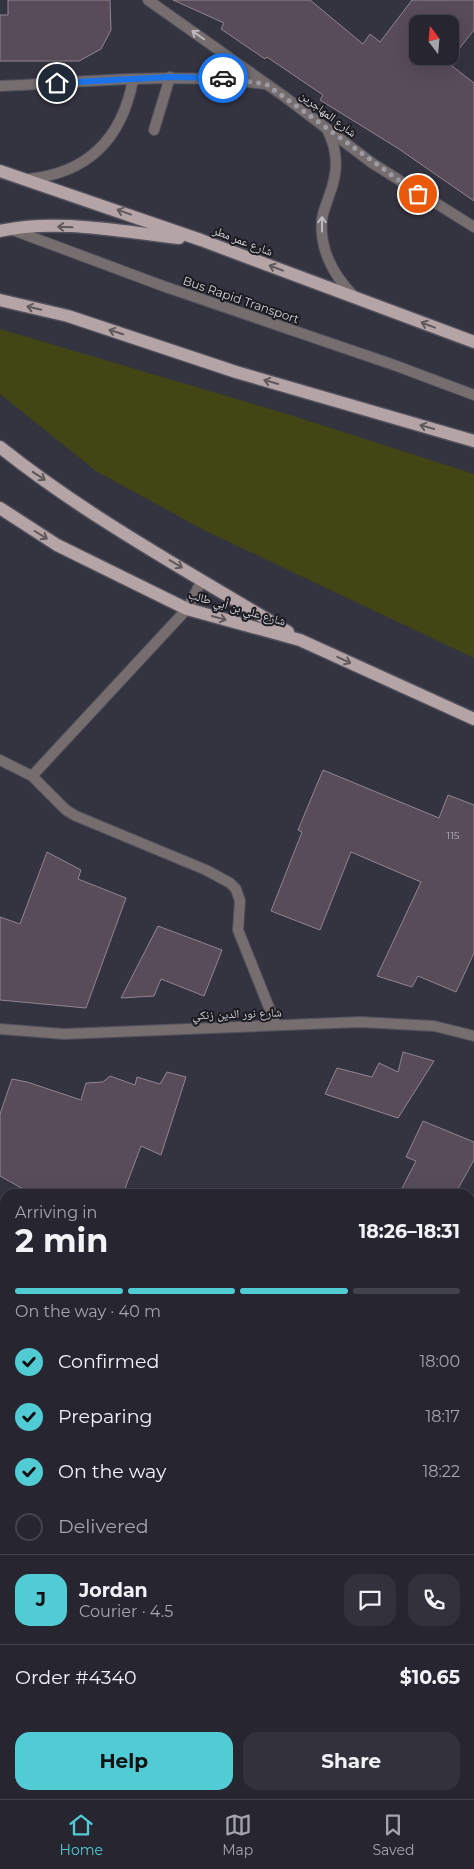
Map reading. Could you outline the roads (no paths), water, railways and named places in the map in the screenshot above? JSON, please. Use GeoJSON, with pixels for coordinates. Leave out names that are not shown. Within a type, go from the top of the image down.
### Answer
{"type":"FeatureCollection","features":[{"type":"Feature","properties":{"kind":"main road","name":"شارع عمر مطر"},"geometry":{"type":"LineString","coordinates":[[0,170],[201,240],[474,342]]}},
{"type":"Feature","properties":{"kind":"main road"},"geometry":{"type":"LineString","coordinates":[[3,228],[42,226],[86,228],[201,240]]}},
{"type":"Feature","properties":{"kind":"main road"},"geometry":{"type":"LineString","coordinates":[[0,300],[68,316],[236,372],[474,441]]}},
{"type":"Feature","properties":{"kind":"main road"},"geometry":{"type":"LineString","coordinates":[[0,447],[24,466],[122,531],[300,640]]}},
{"type":"Feature","properties":{"kind":"main road","name":"شارع علي بن أبي طالب"},"geometry":{"type":"LineString","coordinates":[[0,508],[57,545],[187,609],[300,640],[474,719]]}},
{"type":"Feature","properties":{"kind":"street"},"geometry":{"type":"LineString","coordinates":[[148,0],[266,84]]}},
{"type":"Feature","properties":{"kind":"street"},"geometry":{"type":"LineString","coordinates":[[154,130],[170,77]]}},
{"type":"Feature","properties":{"kind":"street","name":"شارع المهاجرين"},"geometry":{"type":"LineString","coordinates":[[0,86],[170,77],[218,78],[266,84],[418,194],[474,227]]}},
{"type":"Feature","properties":{"kind":"street"},"geometry":{"type":"LineString","coordinates":[[28,179],[47,177],[65,172],[97,152],[122,120],[129,102],[133,80]]}},
{"type":"Feature","properties":{"kind":"street"},"geometry":{"type":"LineString","coordinates":[[328,129],[336,152],[337,165],[335,178],[322,217],[322,232],[332,268],[342,284],[356,298]]}},
{"type":"Feature","properties":{"kind":"street","name":"Bus Rapid Transport"},"geometry":{"type":"LineString","coordinates":[[3,228],[163,286],[394,365],[474,395]]}},
{"type":"Feature","properties":{"kind":"street"},"geometry":{"type":"LineString","coordinates":[[32,776],[187,609],[202,580]]}},
{"type":"Feature","properties":{"kind":"street"},"geometry":{"type":"LineString","coordinates":[[0,760],[32,776],[66,810],[76,816],[206,870],[230,883],[236,889],[240,901],[238,930],[259,977],[276,1025]]}},
{"type":"Feature","properties":{"kind":"street","name":"شارع نور الدين زنكي"},"geometry":{"type":"LineString","coordinates":[[0,1029],[64,1034],[360,1022],[434,1026],[474,1036]]}}]}
